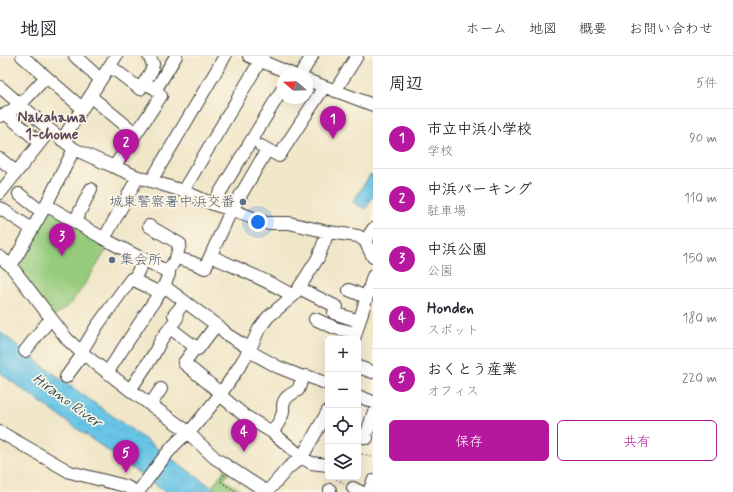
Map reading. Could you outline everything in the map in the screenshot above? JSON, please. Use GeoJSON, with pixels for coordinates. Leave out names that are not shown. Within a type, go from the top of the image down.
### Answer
{"type":"FeatureCollection","features":[{"type":"Feature","properties":{"kind":"street"},"geometry":{"type":"LineString","coordinates":[[22,56],[82,108]]}},
{"type":"Feature","properties":{"kind":"street"},"geometry":{"type":"LineString","coordinates":[[75,56],[100,79]]}},
{"type":"Feature","properties":{"kind":"street"},"geometry":{"type":"LineString","coordinates":[[62,140],[113,61],[140,89],[152,70],[153,64],[149,56]]}},
{"type":"Feature","properties":{"kind":"street"},"geometry":{"type":"LineString","coordinates":[[156,89],[176,56]]}},
{"type":"Feature","properties":{"kind":"street"},"geometry":{"type":"LineString","coordinates":[[151,180],[225,56]]}},
{"type":"Feature","properties":{"kind":"street"},"geometry":{"type":"LineString","coordinates":[[249,56],[262,58],[281,68]]}},
{"type":"Feature","properties":{"kind":"street"},"geometry":{"type":"LineString","coordinates":[[305,68],[312,56]]}},
{"type":"Feature","properties":{"kind":"street"},"geometry":{"type":"LineString","coordinates":[[252,140],[279,156],[357,56]]}},
{"type":"Feature","properties":{"kind":"street"},"geometry":{"type":"LineString","coordinates":[[183,191],[262,58]]}},
{"type":"Feature","properties":{"kind":"street"},"geometry":{"type":"LineString","coordinates":[[39,142],[3,115],[21,104],[46,77]]}},
{"type":"Feature","properties":{"kind":"street"},"geometry":{"type":"LineString","coordinates":[[313,82],[372,103]]}},
{"type":"Feature","properties":{"kind":"street"},"geometry":{"type":"LineString","coordinates":[[114,167],[161,96],[156,89],[144,83]]}},
{"type":"Feature","properties":{"kind":"street"},"geometry":{"type":"LineString","coordinates":[[0,86],[74,149],[138,177],[183,191],[213,204],[266,223],[289,224],[358,236],[365,241],[373,257]]}},
{"type":"Feature","properties":{"kind":"street"},"geometry":{"type":"LineString","coordinates":[[90,96],[135,134]]}},
{"type":"Feature","properties":{"kind":"street"},"geometry":{"type":"LineString","coordinates":[[213,204],[277,98]]}},
{"type":"Feature","properties":{"kind":"street"},"geometry":{"type":"LineString","coordinates":[[0,194],[39,142],[50,130]]}},
{"type":"Feature","properties":{"kind":"street"},"geometry":{"type":"LineString","coordinates":[[11,266],[44,208],[74,149]]}},
{"type":"Feature","properties":{"kind":"street"},"geometry":{"type":"LineString","coordinates":[[176,258],[205,268],[233,210],[267,150]]}},
{"type":"Feature","properties":{"kind":"street"},"geometry":{"type":"LineString","coordinates":[[0,159],[16,172]]}},
{"type":"Feature","properties":{"kind":"street"},"geometry":{"type":"LineString","coordinates":[[104,239],[138,177]]}},
{"type":"Feature","properties":{"kind":"street"},"geometry":{"type":"LineString","coordinates":[[75,221],[91,189]]}},
{"type":"Feature","properties":{"kind":"street"},"geometry":{"type":"LineString","coordinates":[[19,194],[44,208],[75,221],[104,239],[164,270],[169,270]]}},
{"type":"Feature","properties":{"kind":"street"},"geometry":{"type":"LineString","coordinates":[[0,208],[32,229]]}},
{"type":"Feature","properties":{"kind":"street"},"geometry":{"type":"LineString","coordinates":[[107,373],[162,290],[169,274],[169,270],[176,258],[180,244],[149,226]]}},
{"type":"Feature","properties":{"kind":"street"},"geometry":{"type":"LineString","coordinates":[[365,241],[373,229]]}},
{"type":"Feature","properties":{"kind":"street"},"geometry":{"type":"LineString","coordinates":[[0,432],[70,472],[125,486],[137,492],[184,435],[188,434],[220,395],[250,349],[259,329],[268,318],[296,292],[318,258],[328,232]]}},
{"type":"Feature","properties":{"kind":"street"},"geometry":{"type":"LineString","coordinates":[[211,256],[281,288],[337,307],[334,313],[356,331]]}},
{"type":"Feature","properties":{"kind":"street"},"geometry":{"type":"LineString","coordinates":[[0,258],[11,266],[67,339],[82,353],[150,405],[183,428],[215,458],[267,492],[288,468],[302,457],[325,419]]}},
{"type":"Feature","properties":{"kind":"street"},"geometry":{"type":"LineString","coordinates":[[134,280],[144,259]]}},
{"type":"Feature","properties":{"kind":"street"},"geometry":{"type":"LineString","coordinates":[[356,331],[373,276]]}},
{"type":"Feature","properties":{"kind":"street"},"geometry":{"type":"LineString","coordinates":[[66,377],[131,279],[162,290],[185,302],[216,324],[226,334],[250,349],[251,352],[278,367],[303,377],[307,376],[325,383]]}},
{"type":"Feature","properties":{"kind":"street"},"geometry":{"type":"LineString","coordinates":[[349,290],[366,297]]}},
{"type":"Feature","properties":{"kind":"street"},"geometry":{"type":"LineString","coordinates":[[130,390],[154,354],[161,340],[177,318],[174,315],[185,302]]}},
{"type":"Feature","properties":{"kind":"street"},"geometry":{"type":"LineString","coordinates":[[25,350],[51,318]]}},
{"type":"Feature","properties":{"kind":"street"},"geometry":{"type":"LineString","coordinates":[[315,319],[336,328],[356,331]]}},
{"type":"Feature","properties":{"kind":"street"},"geometry":{"type":"LineString","coordinates":[[216,324],[198,349],[195,348],[184,363],[245,416],[272,432],[302,457],[312,463],[325,465]]}},
{"type":"Feature","properties":{"kind":"street"},"geometry":{"type":"LineString","coordinates":[[170,328],[195,348]]}},
{"type":"Feature","properties":{"kind":"street"},"geometry":{"type":"LineString","coordinates":[[361,368],[373,372]]}},
{"type":"Feature","properties":{"kind":"street"},"geometry":{"type":"LineString","coordinates":[[272,432],[282,417],[285,400],[289,395],[298,390],[303,377]]}},
{"type":"Feature","properties":{"kind":"street"},"geometry":{"type":"LineString","coordinates":[[150,405],[161,388]]}},
{"type":"Feature","properties":{"kind":"street"},"geometry":{"type":"LineString","coordinates":[[361,397],[373,402]]}},
{"type":"Feature","properties":{"kind":"street"},"geometry":{"type":"LineString","coordinates":[[364,434],[373,414]]}},
{"type":"Feature","properties":{"kind":"street"},"geometry":{"type":"LineString","coordinates":[[369,492],[373,481]]}},
{"type":"Feature","properties":{"kind":"path"},"geometry":{"type":"LineString","coordinates":[[361,454],[373,457]]}},
{"type":"Feature","properties":{"kind":"path"},"geometry":{"type":"LineString","coordinates":[[229,468],[220,481],[236,492]]}},
{"type":"Feature","properties":{"kind":"path"},"geometry":{"type":"LineString","coordinates":[[339,480],[357,490]]}},
{"type":"Feature","properties":{"kind":"green space"},"geometry":{"type":"Polygon","coordinates":[[[48,209],[109,246],[81,290],[67,307],[53,317],[15,265],[48,209]]]}},
{"type":"Feature","properties":{"kind":"green space"},"geometry":{"type":"Polygon","coordinates":[[[225,469],[229,472],[224,480],[243,492],[220,492],[212,487],[225,469]]]}},
{"type":"Feature","properties":{"kind":"water"},"geometry":{"type":"Polygon","coordinates":[[[370,175],[373,176],[373,197],[365,209],[353,202],[370,175]]]}},
{"type":"Feature","properties":{"kind":"water","name":"Hirano River"},"geometry":{"type":"Polygon","coordinates":[[[0,332],[43,366],[218,492],[165,492],[7,378],[0,372],[0,332]]]}},
{"type":"Feature","properties":{"kind":"place","name":"市立中浜小学校"},"geometry":{"type":"Point","coordinates":[333,139]}},
{"type":"Feature","properties":{"kind":"place","name":"中浜パーキング"},"geometry":{"type":"Point","coordinates":[126,162]}},
{"type":"Feature","properties":{"kind":"place","name":"城東警察署中浜交番"},"geometry":{"type":"Point","coordinates":[243,202]}},
{"type":"Feature","properties":{"kind":"place","name":"中浜公園"},"geometry":{"type":"Point","coordinates":[62,256]}},
{"type":"Feature","properties":{"kind":"place","name":"集会所"},"geometry":{"type":"Point","coordinates":[112,260]}},
{"type":"Feature","properties":{"kind":"place","name":"Honden"},"geometry":{"type":"Point","coordinates":[244,452]}},
{"type":"Feature","properties":{"kind":"place","name":"おくとう産業"},"geometry":{"type":"Point","coordinates":[126,473]}},
{"type":"Feature","properties":{"kind":"district","name":"Nakahama 1-chome"},"geometry":{"type":"Point","coordinates":[52,126]}}]}
